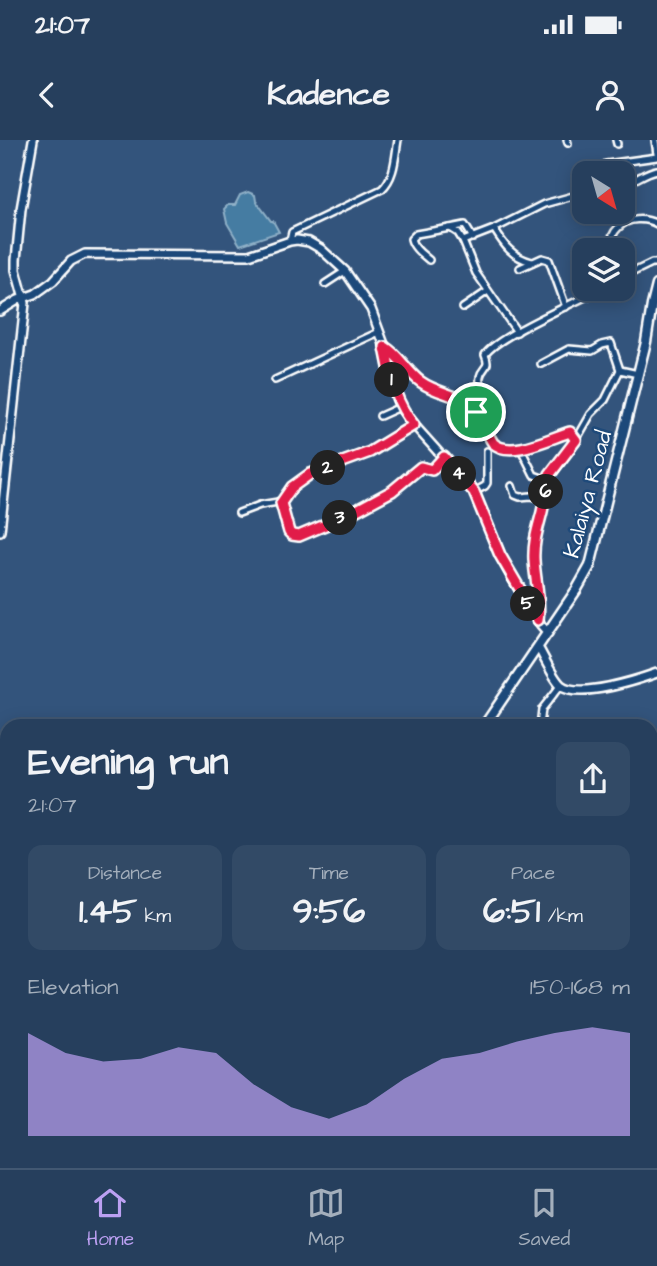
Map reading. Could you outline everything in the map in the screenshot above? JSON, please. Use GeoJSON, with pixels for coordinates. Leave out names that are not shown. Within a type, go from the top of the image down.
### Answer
{"type":"FeatureCollection","features":[{"type":"Feature","properties":{"kind":"main road","name":"Kalaiya Road"},"geometry":{"type":"LineString","coordinates":[[489,719],[590,566],[646,342],[657,285]]}},
{"type":"Feature","properties":{"kind":"street"},"geometry":{"type":"LineString","coordinates":[[0,531],[24,303],[16,260],[21,209],[33,140]]}},
{"type":"Feature","properties":{"kind":"street"},"geometry":{"type":"LineString","coordinates":[[290,241],[292,232],[382,189],[391,175],[398,140]]}},
{"type":"Feature","properties":{"kind":"street"},"geometry":{"type":"LineString","coordinates":[[626,161],[657,156],[655,140]]}},
{"type":"Feature","properties":{"kind":"street"},"geometry":{"type":"LineString","coordinates":[[635,180],[645,172],[657,170]]}},
{"type":"Feature","properties":{"kind":"street"},"geometry":{"type":"LineString","coordinates":[[463,241],[544,204],[572,196]]}},
{"type":"Feature","properties":{"kind":"street"},"geometry":{"type":"LineString","coordinates":[[611,238],[615,229],[623,224],[641,219],[657,224]]}},
{"type":"Feature","properties":{"kind":"street"},"geometry":{"type":"LineString","coordinates":[[429,260],[412,244],[411,239],[416,234],[463,224],[473,238]]}},
{"type":"Feature","properties":{"kind":"street"},"geometry":{"type":"LineString","coordinates":[[450,228],[458,233],[476,273],[517,332]]}},
{"type":"Feature","properties":{"kind":"street"},"geometry":{"type":"LineString","coordinates":[[494,229],[514,256],[533,262]]}},
{"type":"Feature","properties":{"kind":"street"},"geometry":{"type":"LineString","coordinates":[[0,311],[35,294],[71,261],[85,254],[249,256],[290,241],[309,242],[321,249],[345,271],[371,309],[385,347],[400,407],[474,492],[500,555],[548,633]]}},
{"type":"Feature","properties":{"kind":"street"},"geometry":{"type":"LineString","coordinates":[[520,268],[542,258],[548,260],[566,307]]}},
{"type":"Feature","properties":{"kind":"street"},"geometry":{"type":"LineString","coordinates":[[635,271],[657,263]]}},
{"type":"Feature","properties":{"kind":"street"},"geometry":{"type":"LineString","coordinates":[[325,284],[345,271]]}},
{"type":"Feature","properties":{"kind":"street"},"geometry":{"type":"LineString","coordinates":[[463,308],[488,291]]}},
{"type":"Feature","properties":{"kind":"street"},"geometry":{"type":"LineString","coordinates":[[476,412],[488,407],[480,381],[480,375],[487,366],[486,352],[497,343],[578,301]]}},
{"type":"Feature","properties":{"kind":"street"},"geometry":{"type":"LineString","coordinates":[[275,380],[379,332]]}},
{"type":"Feature","properties":{"kind":"street"},"geometry":{"type":"LineString","coordinates":[[538,620],[534,541],[550,474],[576,440],[591,414],[605,401],[620,370],[611,343],[592,351],[569,349],[541,364]]}},
{"type":"Feature","properties":{"kind":"street"},"geometry":{"type":"LineString","coordinates":[[385,347],[421,382],[471,405],[493,443],[501,449],[521,449],[570,432],[576,440]]}},
{"type":"Feature","properties":{"kind":"street"},"geometry":{"type":"LineString","coordinates":[[620,370],[638,374]]}},
{"type":"Feature","properties":{"kind":"street"},"geometry":{"type":"LineString","coordinates":[[380,416],[400,407]]}},
{"type":"Feature","properties":{"kind":"street"},"geometry":{"type":"LineString","coordinates":[[414,425],[370,452],[310,474],[292,487],[281,503],[289,532],[299,536],[344,517],[392,491],[421,467],[432,470],[444,457]]}},
{"type":"Feature","properties":{"kind":"street"},"geometry":{"type":"LineString","coordinates":[[521,449],[534,475],[548,481]]}},
{"type":"Feature","properties":{"kind":"street"},"geometry":{"type":"LineString","coordinates":[[474,492],[487,483],[487,451]]}},
{"type":"Feature","properties":{"kind":"street"},"geometry":{"type":"LineString","coordinates":[[512,486],[515,495],[544,499]]}},
{"type":"Feature","properties":{"kind":"street"},"geometry":{"type":"LineString","coordinates":[[239,513],[260,505],[281,503]]}},
{"type":"Feature","properties":{"kind":"street"},"geometry":{"type":"LineString","coordinates":[[538,647],[561,685],[570,689],[611,687],[657,673]]}},
{"type":"Feature","properties":{"kind":"street"},"geometry":{"type":"LineString","coordinates":[[541,719],[542,709],[561,685]]}},
{"type":"Feature","properties":{"kind":"water"},"geometry":{"type":"Polygon","coordinates":[[[248,192],[255,195],[256,201],[279,232],[240,245],[227,223],[224,209],[228,205],[235,205],[240,195],[248,192]]]}},
{"type":"Feature","properties":{"kind":"route"},"geometry":{"type":"LineString","coordinates":[[385,347],[421,382],[438,392],[466,401],[476,412],[493,443],[501,449],[521,449],[570,432],[576,440],[550,474],[534,541],[538,620],[500,555],[474,492],[444,457],[432,470],[421,467],[392,491],[344,517],[299,536],[289,532],[281,503],[292,487],[310,474],[370,452],[414,425],[405,415],[395,395],[385,347]]}}]}
